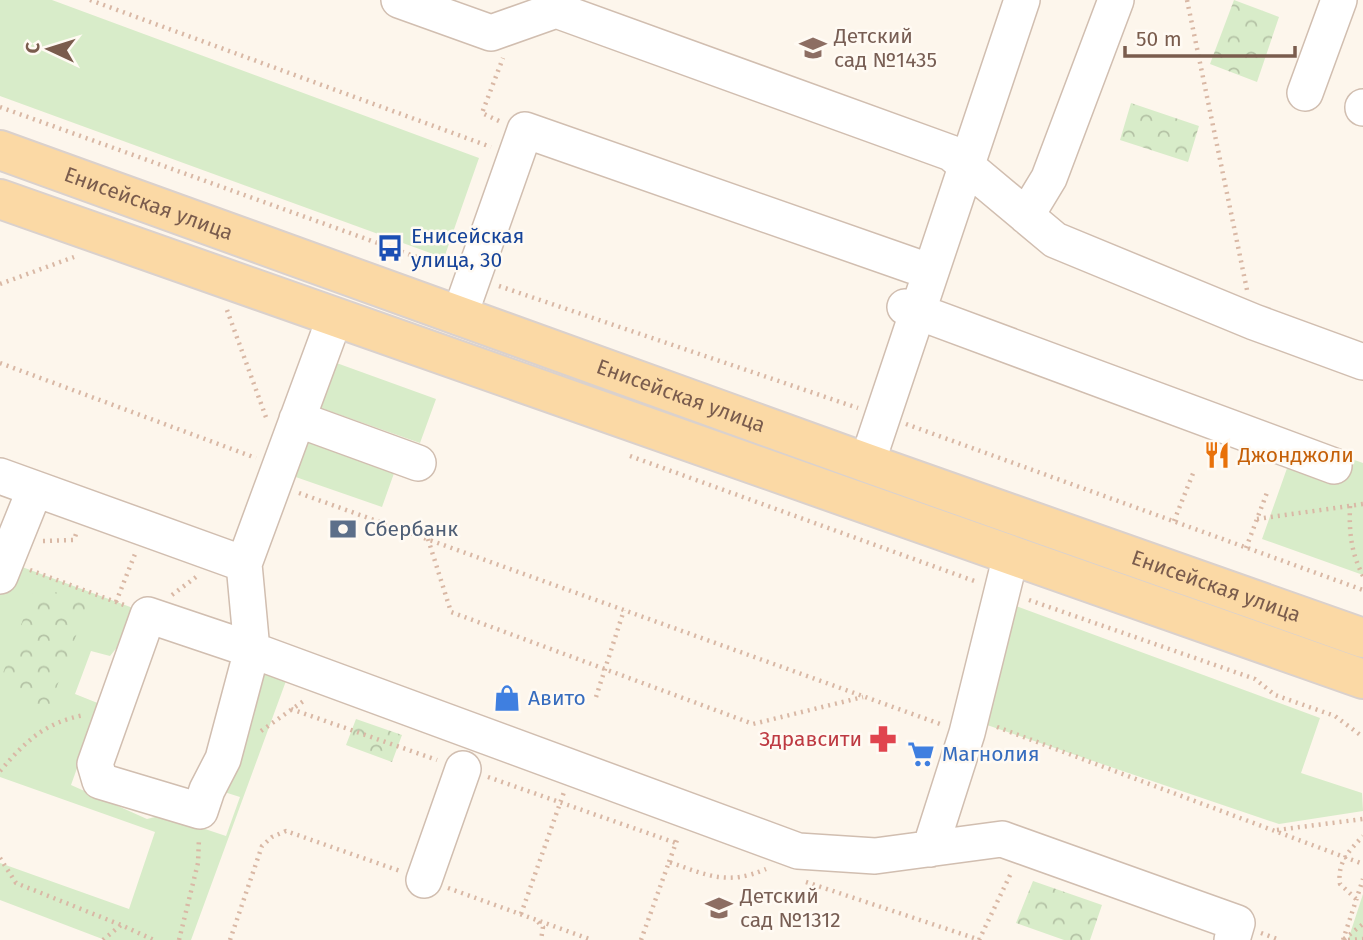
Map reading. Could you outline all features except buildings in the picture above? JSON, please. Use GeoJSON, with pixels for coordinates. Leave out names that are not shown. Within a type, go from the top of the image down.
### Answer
{"type":"FeatureCollection","features":[{"type":"Feature","properties":{"kind":"main road","name":"Енисейская улица"},"geometry":{"type":"LineString","coordinates":[[0,150],[867,463],[1363,638]]}},
{"type":"Feature","properties":{"kind":"main road","name":"Енисейская улица"},"geometry":{"type":"LineString","coordinates":[[0,199],[335,317],[1006,573],[1363,679]]}},
{"type":"Feature","properties":{"kind":"lane"},"geometry":{"type":"LineString","coordinates":[[867,463],[883,416],[911,309],[931,271],[1022,0]]}},
{"type":"Feature","properties":{"kind":"lane"},"geometry":{"type":"LineString","coordinates":[[1026,216],[1049,178],[1116,0]]}},
{"type":"Feature","properties":{"kind":"lane"},"geometry":{"type":"LineString","coordinates":[[1305,93],[1339,0]]}},
{"type":"Feature","properties":{"kind":"lane"},"geometry":{"type":"LineString","coordinates":[[415,3],[491,33],[521,12],[556,10],[951,153],[1055,240],[1254,323],[1360,350]]}},
{"type":"Feature","properties":{"kind":"lane"},"geometry":{"type":"LineString","coordinates":[[460,317],[463,267],[525,130],[931,271]]}},
{"type":"Feature","properties":{"kind":"lane"},"geometry":{"type":"LineString","coordinates":[[911,309],[1334,466]]}},
{"type":"Feature","properties":{"kind":"lane"},"geometry":{"type":"LineString","coordinates":[[214,815],[207,790],[223,759],[252,650],[232,560],[277,475],[284,424],[335,317]]}},
{"type":"Feature","properties":{"kind":"lane"},"geometry":{"type":"LineString","coordinates":[[284,424],[418,463]]}},
{"type":"Feature","properties":{"kind":"lane"},"geometry":{"type":"LineString","coordinates":[[0,476],[232,560]]}},
{"type":"Feature","properties":{"kind":"lane"},"geometry":{"type":"LineString","coordinates":[[6,560],[35,489]]}},
{"type":"Feature","properties":{"kind":"lane"},"geometry":{"type":"LineString","coordinates":[[930,849],[969,725],[1006,573]]}},
{"type":"Feature","properties":{"kind":"lane"},"geometry":{"type":"LineString","coordinates":[[214,815],[100,780],[95,764],[148,615],[252,650],[572,768],[791,868],[1002,839],[1037,849],[1237,923],[1232,940]]}},
{"type":"Feature","properties":{"kind":"lane"},"geometry":{"type":"LineString","coordinates":[[424,880],[463,769]]}},
{"type":"Feature","properties":{"kind":"path"},"geometry":{"type":"LineString","coordinates":[[90,0],[492,148]]}},
{"type":"Feature","properties":{"kind":"path"},"geometry":{"type":"LineString","coordinates":[[1186,0],[1254,323]]}},
{"type":"Feature","properties":{"kind":"path"},"geometry":{"type":"LineString","coordinates":[[489,156],[501,122],[482,113],[521,12]]}},
{"type":"Feature","properties":{"kind":"path"},"geometry":{"type":"LineString","coordinates":[[0,107],[448,269],[463,267],[1363,590]]}},
{"type":"Feature","properties":{"kind":"path"},"geometry":{"type":"LineString","coordinates":[[0,284],[74,257]]}},
{"type":"Feature","properties":{"kind":"path"},"geometry":{"type":"LineString","coordinates":[[227,309],[284,424]]}},
{"type":"Feature","properties":{"kind":"path"},"geometry":{"type":"LineString","coordinates":[[0,363],[428,539],[864,697],[969,725],[1277,830],[1363,864]]}},
{"type":"Feature","properties":{"kind":"path"},"geometry":{"type":"LineString","coordinates":[[1174,522],[1194,471]]}},
{"type":"Feature","properties":{"kind":"path"},"geometry":{"type":"LineString","coordinates":[[1246,548],[1266,493]]}},
{"type":"Feature","properties":{"kind":"path"},"geometry":{"type":"LineString","coordinates":[[1257,519],[1363,504]]}},
{"type":"Feature","properties":{"kind":"path"},"geometry":{"type":"LineString","coordinates":[[6,560],[74,540],[88,506]]}},
{"type":"Feature","properties":{"kind":"path"},"geometry":{"type":"LineString","coordinates":[[1350,506],[1349,536],[1354,558],[1363,576]]}},
{"type":"Feature","properties":{"kind":"path"},"geometry":{"type":"LineString","coordinates":[[116,602],[145,528]]}},
{"type":"Feature","properties":{"kind":"path"},"geometry":{"type":"LineString","coordinates":[[428,539],[451,612],[605,671],[753,724],[864,697]]}},
{"type":"Feature","properties":{"kind":"path"},"geometry":{"type":"LineString","coordinates":[[6,560],[148,615],[232,560]]}},
{"type":"Feature","properties":{"kind":"path"},"geometry":{"type":"LineString","coordinates":[[965,578],[1006,573],[1255,679],[1275,695],[1335,716],[1363,737]]}},
{"type":"Feature","properties":{"kind":"path"},"geometry":{"type":"LineString","coordinates":[[596,697],[624,611]]}},
{"type":"Feature","properties":{"kind":"path"},"geometry":{"type":"LineString","coordinates":[[223,759],[334,681]]}},
{"type":"Feature","properties":{"kind":"path"},"geometry":{"type":"LineString","coordinates":[[0,771],[21,747],[57,720],[114,709]]}},
{"type":"Feature","properties":{"kind":"path"},"geometry":{"type":"LineString","coordinates":[[521,914],[572,768]]}},
{"type":"Feature","properties":{"kind":"path"},"geometry":{"type":"LineString","coordinates":[[179,940],[198,863],[214,815]]}},
{"type":"Feature","properties":{"kind":"path"},"geometry":{"type":"LineString","coordinates":[[1277,830],[1363,819]]}},
{"type":"Feature","properties":{"kind":"path"},"geometry":{"type":"LineString","coordinates":[[229,940],[262,846],[272,837],[286,831],[592,940]]}},
{"type":"Feature","properties":{"kind":"path"},"geometry":{"type":"LineString","coordinates":[[1356,899],[1340,884],[1339,873],[1343,857],[1363,836]]}},
{"type":"Feature","properties":{"kind":"path"},"geometry":{"type":"LineString","coordinates":[[641,940],[669,862],[714,878],[736,880],[765,870],[791,868],[980,940],[1007,877],[1020,859],[1037,849]]}},
{"type":"Feature","properties":{"kind":"path"},"geometry":{"type":"LineString","coordinates":[[0,858],[16,883],[155,940]]}},
{"type":"Feature","properties":{"kind":"path"},"geometry":{"type":"LineString","coordinates":[[765,870],[791,868]]}},
{"type":"Feature","properties":{"kind":"path"},"geometry":{"type":"LineString","coordinates":[[1345,940],[1363,879]]}},
{"type":"Feature","properties":{"kind":"path"},"geometry":{"type":"LineString","coordinates":[[535,919],[542,927],[541,940]]}},
{"type":"Feature","properties":{"kind":"path"},"geometry":{"type":"LineString","coordinates":[[1345,940],[1363,924]]}},
{"type":"Feature","properties":{"kind":"path"},"geometry":{"type":"LineString","coordinates":[[103,940],[121,925]]}},
{"type":"Feature","properties":{"kind":"path"},"geometry":{"type":"LineString","coordinates":[[1345,940],[1363,939]]}},
{"type":"Feature","properties":{"kind":"green space"},"geometry":{"type":"Polygon","coordinates":[[[0,0],[52,0],[479,158],[444,258],[0,96],[0,0]]]}},
{"type":"Feature","properties":{"kind":"green space"},"geometry":{"type":"Polygon","coordinates":[[[1234,0],[1279,17],[1257,82],[1210,64],[1234,0]]]}},
{"type":"Feature","properties":{"kind":"green space"},"geometry":{"type":"Polygon","coordinates":[[[1131,103],[1199,126],[1188,162],[1120,140],[1131,103]]]}},
{"type":"Feature","properties":{"kind":"green space"},"geometry":{"type":"Polygon","coordinates":[[[331,361],[436,399],[420,443],[315,406],[331,361]]]}},
{"type":"Feature","properties":{"kind":"green space"},"geometry":{"type":"Polygon","coordinates":[[[303,428],[398,462],[382,507],[287,474],[303,428]]]}},
{"type":"Feature","properties":{"kind":"green space"},"geometry":{"type":"Polygon","coordinates":[[[1297,440],[1363,463],[1363,575],[1262,539],[1297,440]]]}},
{"type":"Feature","properties":{"kind":"green space"},"geometry":{"type":"Polygon","coordinates":[[[6,561],[133,608],[119,645],[110,656],[91,651],[75,694],[100,704],[71,785],[147,819],[163,815],[226,836],[240,797],[221,791],[266,663],[290,670],[191,940],[105,940],[0,900],[0,863],[129,909],[155,832],[0,777],[0,576],[6,561]]]}},
{"type":"Feature","properties":{"kind":"green space"},"geometry":{"type":"Polygon","coordinates":[[[36,585],[88,604],[48,710],[0,692],[0,681],[36,585]]]}},
{"type":"Feature","properties":{"kind":"green space"},"geometry":{"type":"Polygon","coordinates":[[[1016,606],[1320,718],[1301,773],[1362,793],[1363,811],[1279,824],[984,724],[1016,606]]]}},
{"type":"Feature","properties":{"kind":"green space"},"geometry":{"type":"Polygon","coordinates":[[[356,719],[402,735],[392,762],[346,745],[356,719]]]}},
{"type":"Feature","properties":{"kind":"green space"},"geometry":{"type":"Polygon","coordinates":[[[1033,881],[1102,905],[1090,940],[1064,940],[1016,923],[1033,881]]]}},
{"type":"Feature","properties":{"kind":"green space"},"geometry":{"type":"Polygon","coordinates":[[[1363,894],[1363,940],[1348,940],[1363,894]]]}},
{"type":"Feature","properties":{"kind":"place","name":"Детский сад №1435"},"geometry":{"type":"Point","coordinates":[813,48]}},
{"type":"Feature","properties":{"kind":"place","name":"Енисейская улица, 30"},"geometry":{"type":"Point","coordinates":[390,248]}},
{"type":"Feature","properties":{"kind":"place","name":"Джонджоли"},"geometry":{"type":"Point","coordinates":[1217,455]}},
{"type":"Feature","properties":{"kind":"place","name":"Сбербанк"},"geometry":{"type":"Point","coordinates":[343,529]}},
{"type":"Feature","properties":{"kind":"place","name":"Авито"},"geometry":{"type":"Point","coordinates":[507,698]}},
{"type":"Feature","properties":{"kind":"place","name":"Здравсити"},"geometry":{"type":"Point","coordinates":[883,739]}},
{"type":"Feature","properties":{"kind":"place","name":"Магнолия"},"geometry":{"type":"Point","coordinates":[921,754]}},
{"type":"Feature","properties":{"kind":"place","name":"Детский сад №1312"},"geometry":{"type":"Point","coordinates":[719,908]}}]}
